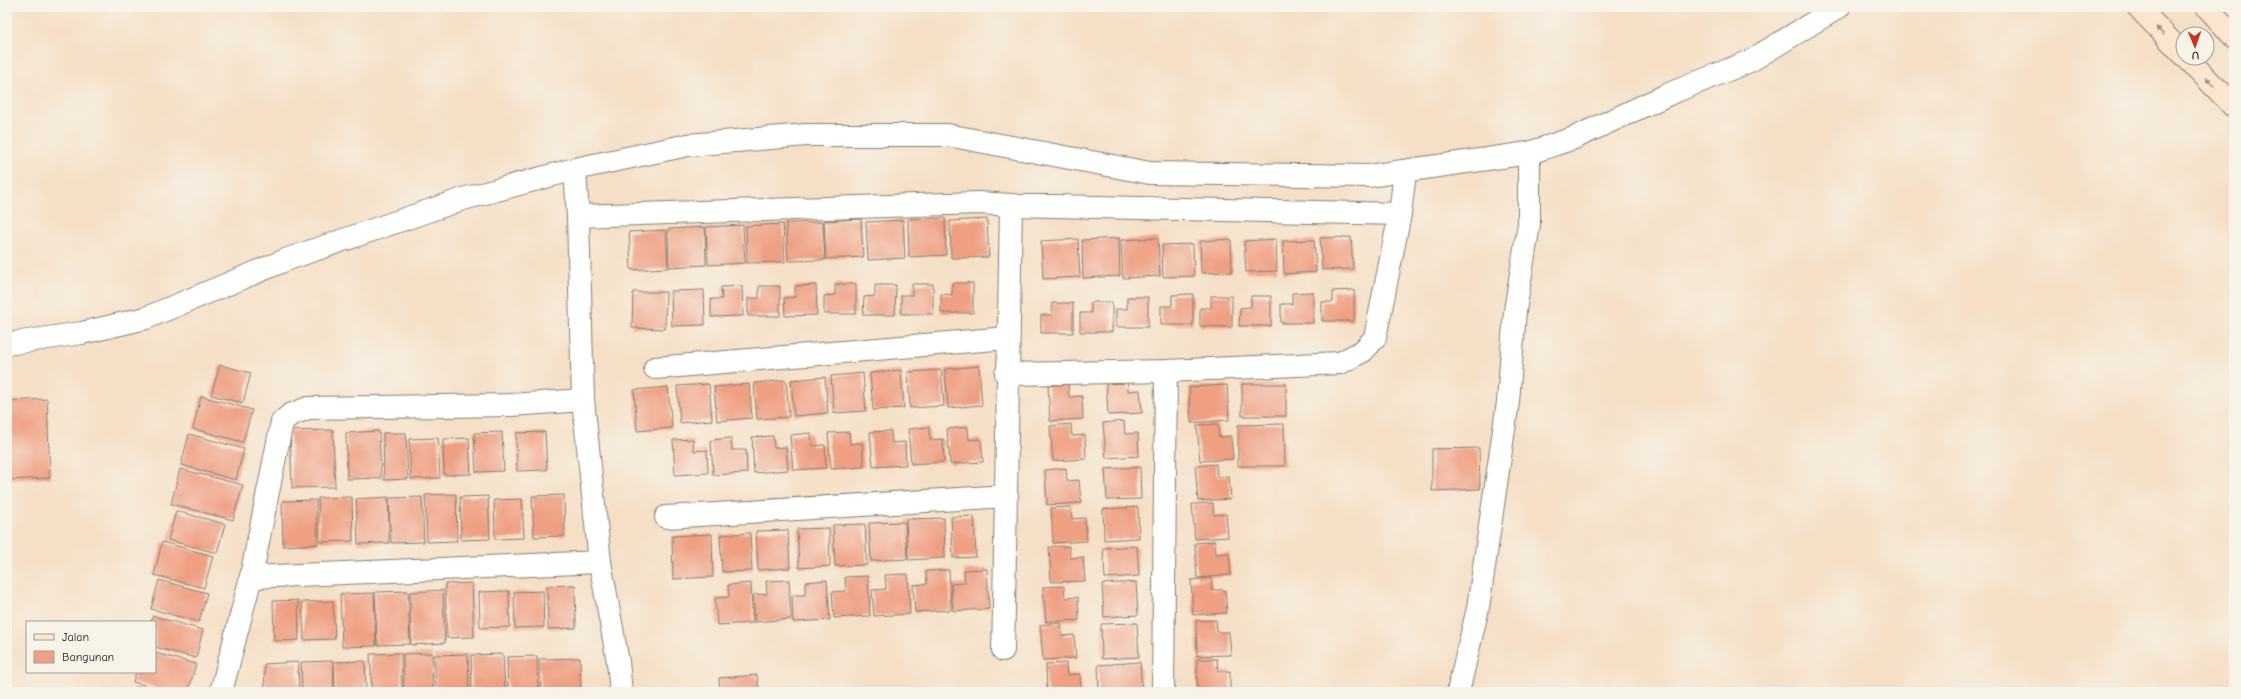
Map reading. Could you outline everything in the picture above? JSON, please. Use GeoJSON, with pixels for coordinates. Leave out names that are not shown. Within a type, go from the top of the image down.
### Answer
{"type":"FeatureCollection","features":[{"type":"Feature","properties":{"kind":"street"},"geometry":{"type":"LineString","coordinates":[[7,344],[82,333],[146,318],[288,259],[463,199],[575,169],[688,145],[806,135],[947,135],[1150,173],[1368,176],[1405,172],[1529,153],[1574,138],[1669,94],[1750,61],[1839,7]]}},
{"type":"Feature","properties":{"kind":"street"},"geometry":{"type":"LineString","coordinates":[[2138,7],[2175,46]]}},
{"type":"Feature","properties":{"kind":"street"},"geometry":{"type":"LineString","coordinates":[[2207,7],[2234,38]]}},
{"type":"Feature","properties":{"kind":"street"},"geometry":{"type":"LineString","coordinates":[[2194,66],[2234,107]]}},
{"type":"Feature","properties":{"kind":"street"},"geometry":{"type":"LineString","coordinates":[[1458,692],[1478,608],[1508,402],[1515,311],[1529,224],[1529,153]]}},
{"type":"Feature","properties":{"kind":"street"},"geometry":{"type":"LineString","coordinates":[[575,169],[578,216],[583,400],[600,562],[618,662],[620,692]]}},
{"type":"Feature","properties":{"kind":"street"},"geometry":{"type":"LineString","coordinates":[[1006,374],[1166,371],[1340,363],[1363,351],[1375,338],[1400,214],[1405,172]]}},
{"type":"Feature","properties":{"kind":"street"},"geometry":{"type":"LineString","coordinates":[[578,216],[978,203],[1400,214]]}},
{"type":"Feature","properties":{"kind":"street"},"geometry":{"type":"LineString","coordinates":[[1003,650],[1007,496],[1006,374],[1011,205]]}},
{"type":"Feature","properties":{"kind":"street"},"geometry":{"type":"LineString","coordinates":[[655,368],[1007,338]]}},
{"type":"Feature","properties":{"kind":"street"},"geometry":{"type":"LineString","coordinates":[[1163,692],[1166,371]]}},
{"type":"Feature","properties":{"kind":"street"},"geometry":{"type":"LineString","coordinates":[[221,692],[251,577],[282,422],[290,415],[308,408],[511,405],[583,400]]}},
{"type":"Feature","properties":{"kind":"street"},"geometry":{"type":"LineString","coordinates":[[666,517],[1007,496]]}},
{"type":"Feature","properties":{"kind":"street"},"geometry":{"type":"LineString","coordinates":[[251,577],[600,562]]}},
{"type":"Feature","properties":{"kind":"building"},"geometry":{"type":"Polygon","coordinates":[[[945,218],[946,255],[909,257],[908,219],[945,218]]]}},
{"type":"Feature","properties":{"kind":"building"},"geometry":{"type":"Polygon","coordinates":[[[861,219],[863,257],[826,259],[824,221],[861,219]]]}},
{"type":"Feature","properties":{"kind":"building"},"geometry":{"type":"Polygon","coordinates":[[[987,219],[989,257],[951,258],[950,221],[987,219]]]}},
{"type":"Feature","properties":{"kind":"building"},"geometry":{"type":"Polygon","coordinates":[[[903,220],[905,258],[868,260],[866,222],[903,220]]]}},
{"type":"Feature","properties":{"kind":"building"},"geometry":{"type":"Polygon","coordinates":[[[823,222],[825,260],[788,261],[786,223],[823,222]]]}},
{"type":"Feature","properties":{"kind":"building"},"geometry":{"type":"Polygon","coordinates":[[[783,224],[785,262],[747,263],[746,226],[783,224]]]}},
{"type":"Feature","properties":{"kind":"building"},"geometry":{"type":"Polygon","coordinates":[[[743,225],[745,263],[708,265],[706,227],[743,225]]]}},
{"type":"Feature","properties":{"kind":"building"},"geometry":{"type":"Polygon","coordinates":[[[705,227],[706,265],[669,267],[668,229],[705,227]]]}},
{"type":"Feature","properties":{"kind":"building"},"geometry":{"type":"Polygon","coordinates":[[[666,230],[668,268],[631,270],[629,232],[666,230]]]}},
{"type":"Feature","properties":{"kind":"building"},"geometry":{"type":"Polygon","coordinates":[[[1351,237],[1353,269],[1322,270],[1320,238],[1351,237]]]}},
{"type":"Feature","properties":{"kind":"building"},"geometry":{"type":"Polygon","coordinates":[[[1119,238],[1120,276],[1083,278],[1082,240],[1119,238]]]}},
{"type":"Feature","properties":{"kind":"building"},"geometry":{"type":"Polygon","coordinates":[[[1158,238],[1160,276],[1123,278],[1121,240],[1158,238]]]}},
{"type":"Feature","properties":{"kind":"building"},"geometry":{"type":"Polygon","coordinates":[[[1078,239],[1080,277],[1043,279],[1041,241],[1078,239]]]}},
{"type":"Feature","properties":{"kind":"building"},"geometry":{"type":"Polygon","coordinates":[[[1231,239],[1232,272],[1201,273],[1200,241],[1231,239]]]}},
{"type":"Feature","properties":{"kind":"building"},"geometry":{"type":"Polygon","coordinates":[[[1276,239],[1277,271],[1246,272],[1244,241],[1276,239]]]}},
{"type":"Feature","properties":{"kind":"building"},"geometry":{"type":"Polygon","coordinates":[[[1314,240],[1316,272],[1284,274],[1283,241],[1314,240]]]}},
{"type":"Feature","properties":{"kind":"building"},"geometry":{"type":"Polygon","coordinates":[[[1193,244],[1194,276],[1163,277],[1162,245],[1193,244]]]}},
{"type":"Feature","properties":{"kind":"building"},"geometry":{"type":"Polygon","coordinates":[[[952,283],[973,283],[973,313],[941,313],[941,294],[952,295],[952,283]]]}},
{"type":"Feature","properties":{"kind":"building"},"geometry":{"type":"Polygon","coordinates":[[[835,284],[856,284],[856,314],[824,314],[824,296],[835,295],[835,284]]]}},
{"type":"Feature","properties":{"kind":"building"},"geometry":{"type":"Polygon","coordinates":[[[912,284],[933,284],[933,314],[901,314],[901,295],[912,295],[912,284]]]}},
{"type":"Feature","properties":{"kind":"building"},"geometry":{"type":"Polygon","coordinates":[[[816,285],[817,315],[785,316],[784,298],[795,297],[795,286],[816,285]]]}},
{"type":"Feature","properties":{"kind":"building"},"geometry":{"type":"Polygon","coordinates":[[[875,285],[896,285],[895,315],[863,315],[864,297],[875,296],[875,285]]]}},
{"type":"Feature","properties":{"kind":"building"},"geometry":{"type":"Polygon","coordinates":[[[742,286],[743,316],[711,317],[711,299],[722,299],[721,287],[742,286]]]}},
{"type":"Feature","properties":{"kind":"building"},"geometry":{"type":"Polygon","coordinates":[[[759,286],[780,286],[780,316],[748,316],[748,298],[759,298],[759,286]]]}},
{"type":"Feature","properties":{"kind":"building"},"geometry":{"type":"Polygon","coordinates":[[[704,290],[705,325],[672,326],[671,291],[704,290]]]}},
{"type":"Feature","properties":{"kind":"building"},"geometry":{"type":"Polygon","coordinates":[[[1354,290],[1354,321],[1322,321],[1322,302],[1333,302],[1333,291],[1354,290]]]}},
{"type":"Feature","properties":{"kind":"building"},"geometry":{"type":"Polygon","coordinates":[[[633,292],[666,292],[665,329],[632,328],[633,292]]]}},
{"type":"Feature","properties":{"kind":"building"},"geometry":{"type":"Polygon","coordinates":[[[1313,292],[1313,323],[1281,323],[1281,304],[1292,304],[1292,293],[1313,292]]]}},
{"type":"Feature","properties":{"kind":"building"},"geometry":{"type":"Polygon","coordinates":[[[1193,294],[1193,325],[1161,325],[1161,306],[1172,306],[1172,295],[1193,294]]]}},
{"type":"Feature","properties":{"kind":"building"},"geometry":{"type":"Polygon","coordinates":[[[1211,296],[1232,296],[1232,327],[1200,326],[1200,308],[1211,308],[1211,296]]]}},
{"type":"Feature","properties":{"kind":"building"},"geometry":{"type":"Polygon","coordinates":[[[1251,296],[1271,296],[1271,326],[1239,326],[1240,308],[1251,307],[1251,296]]]}},
{"type":"Feature","properties":{"kind":"building"},"geometry":{"type":"Polygon","coordinates":[[[1127,297],[1148,297],[1148,327],[1116,327],[1116,309],[1127,309],[1127,297]]]}},
{"type":"Feature","properties":{"kind":"building"},"geometry":{"type":"Polygon","coordinates":[[[1091,302],[1112,302],[1112,332],[1080,332],[1080,313],[1091,313],[1091,302]]]}},
{"type":"Feature","properties":{"kind":"building"},"geometry":{"type":"Polygon","coordinates":[[[1052,303],[1073,303],[1073,333],[1041,333],[1041,315],[1052,315],[1052,303]]]}},
{"type":"Feature","properties":{"kind":"building"},"geometry":{"type":"Polygon","coordinates":[[[220,365],[251,373],[243,403],[211,395],[220,365]]]}},
{"type":"Feature","properties":{"kind":"building"},"geometry":{"type":"Polygon","coordinates":[[[979,366],[982,405],[948,408],[945,369],[979,366]]]}},
{"type":"Feature","properties":{"kind":"building"},"geometry":{"type":"Polygon","coordinates":[[[901,370],[904,408],[873,410],[870,373],[901,370]]]}},
{"type":"Feature","properties":{"kind":"building"},"geometry":{"type":"Polygon","coordinates":[[[941,370],[944,406],[910,408],[908,372],[941,370]]]}},
{"type":"Feature","properties":{"kind":"building"},"geometry":{"type":"Polygon","coordinates":[[[863,373],[866,411],[834,413],[831,376],[863,373]]]}},
{"type":"Feature","properties":{"kind":"building"},"geometry":{"type":"Polygon","coordinates":[[[825,377],[828,413],[794,416],[791,380],[825,377]]]}},
{"type":"Feature","properties":{"kind":"building"},"geometry":{"type":"Polygon","coordinates":[[[1127,379],[1128,391],[1140,390],[1142,413],[1108,415],[1106,380],[1127,379]]]}},
{"type":"Feature","properties":{"kind":"building"},"geometry":{"type":"Polygon","coordinates":[[[786,380],[789,417],[757,419],[754,383],[786,380]]]}},
{"type":"Feature","properties":{"kind":"building"},"geometry":{"type":"Polygon","coordinates":[[[709,384],[712,420],[680,423],[677,386],[709,384]]]}},
{"type":"Feature","properties":{"kind":"building"},"geometry":{"type":"Polygon","coordinates":[[[749,384],[752,418],[717,421],[714,387],[749,384]]]}},
{"type":"Feature","properties":{"kind":"building"},"geometry":{"type":"Polygon","coordinates":[[[1068,384],[1069,397],[1082,396],[1083,419],[1050,421],[1048,386],[1068,384]]]}},
{"type":"Feature","properties":{"kind":"building"},"geometry":{"type":"Polygon","coordinates":[[[1242,384],[1286,384],[1286,416],[1242,416],[1242,384]]]}},
{"type":"Feature","properties":{"kind":"building"},"geometry":{"type":"Polygon","coordinates":[[[1227,385],[1229,420],[1191,423],[1189,387],[1227,385]]]}},
{"type":"Feature","properties":{"kind":"building"},"geometry":{"type":"Polygon","coordinates":[[[668,387],[672,428],[637,431],[634,390],[668,387]]]}},
{"type":"Feature","properties":{"kind":"building"},"geometry":{"type":"Polygon","coordinates":[[[201,396],[252,410],[243,442],[193,429],[201,396]]]}},
{"type":"Feature","properties":{"kind":"building"},"geometry":{"type":"Polygon","coordinates":[[[47,399],[50,478],[7,480],[7,401],[47,399]]]}},
{"type":"Feature","properties":{"kind":"building"},"geometry":{"type":"Polygon","coordinates":[[[1124,421],[1125,434],[1138,433],[1139,456],[1106,458],[1103,423],[1124,421]]]}},
{"type":"Feature","properties":{"kind":"building"},"geometry":{"type":"Polygon","coordinates":[[[1071,424],[1072,436],[1085,435],[1086,459],[1053,461],[1050,426],[1071,424]]]}},
{"type":"Feature","properties":{"kind":"building"},"geometry":{"type":"Polygon","coordinates":[[[1218,424],[1219,437],[1231,436],[1233,459],[1200,461],[1197,425],[1218,424]]]}},
{"type":"Feature","properties":{"kind":"building"},"geometry":{"type":"Polygon","coordinates":[[[1284,424],[1285,466],[1238,466],[1238,425],[1284,424]]]}},
{"type":"Feature","properties":{"kind":"building"},"geometry":{"type":"Polygon","coordinates":[[[929,427],[930,440],[943,439],[944,462],[911,464],[908,429],[929,427]]]}},
{"type":"Feature","properties":{"kind":"building"},"geometry":{"type":"Polygon","coordinates":[[[968,427],[969,440],[981,439],[983,462],[950,464],[947,429],[968,427]]]}},
{"type":"Feature","properties":{"kind":"building"},"geometry":{"type":"Polygon","coordinates":[[[333,430],[335,487],[292,488],[290,431],[333,430]]]}},
{"type":"Feature","properties":{"kind":"building"},"geometry":{"type":"Polygon","coordinates":[[[379,431],[381,478],[347,479],[346,433],[379,431]]]}},
{"type":"Feature","properties":{"kind":"building"},"geometry":{"type":"Polygon","coordinates":[[[891,431],[892,443],[905,442],[906,465],[873,467],[870,432],[891,431]]]}},
{"type":"Feature","properties":{"kind":"building"},"geometry":{"type":"Polygon","coordinates":[[[502,432],[504,471],[476,472],[474,433],[502,432]]]}},
{"type":"Feature","properties":{"kind":"building"},"geometry":{"type":"Polygon","coordinates":[[[545,432],[547,470],[517,471],[516,433],[545,432]]]}},
{"type":"Feature","properties":{"kind":"building"},"geometry":{"type":"Polygon","coordinates":[[[849,432],[850,444],[862,443],[864,467],[831,469],[828,433],[849,432]]]}},
{"type":"Feature","properties":{"kind":"building"},"geometry":{"type":"Polygon","coordinates":[[[383,433],[406,433],[408,479],[384,480],[383,433]]]}},
{"type":"Feature","properties":{"kind":"building"},"geometry":{"type":"Polygon","coordinates":[[[811,433],[812,446],[825,445],[826,468],[793,470],[790,435],[811,433]]]}},
{"type":"Feature","properties":{"kind":"building"},"geometry":{"type":"Polygon","coordinates":[[[189,434],[244,449],[236,480],[181,465],[189,434]]]}},
{"type":"Feature","properties":{"kind":"building"},"geometry":{"type":"Polygon","coordinates":[[[773,436],[774,448],[786,447],[788,470],[754,473],[752,437],[773,436]]]}},
{"type":"Feature","properties":{"kind":"building"},"geometry":{"type":"Polygon","coordinates":[[[438,438],[440,478],[411,479],[409,439],[438,438]]]}},
{"type":"Feature","properties":{"kind":"building"},"geometry":{"type":"Polygon","coordinates":[[[469,438],[471,474],[444,475],[443,439],[469,438]]]}},
{"type":"Feature","properties":{"kind":"building"},"geometry":{"type":"Polygon","coordinates":[[[731,438],[732,450],[746,450],[747,473],[713,475],[711,440],[731,438]]]}},
{"type":"Feature","properties":{"kind":"building"},"geometry":{"type":"Polygon","coordinates":[[[693,439],[694,451],[707,450],[708,473],[675,475],[673,440],[693,439]]]}},
{"type":"Feature","properties":{"kind":"building"},"geometry":{"type":"Polygon","coordinates":[[[1479,448],[1480,489],[1432,491],[1432,449],[1479,448]]]}},
{"type":"Feature","properties":{"kind":"building"},"geometry":{"type":"Polygon","coordinates":[[[1216,464],[1217,477],[1229,476],[1231,499],[1198,501],[1195,466],[1216,464]]]}},
{"type":"Feature","properties":{"kind":"building"},"geometry":{"type":"Polygon","coordinates":[[[1140,467],[1141,499],[1107,500],[1105,469],[1140,467]]]}},
{"type":"Feature","properties":{"kind":"building"},"geometry":{"type":"Polygon","coordinates":[[[1066,468],[1067,481],[1079,480],[1081,503],[1047,505],[1045,470],[1066,468]]]}},
{"type":"Feature","properties":{"kind":"building"},"geometry":{"type":"Polygon","coordinates":[[[180,469],[243,485],[233,520],[171,504],[180,469]]]}},
{"type":"Feature","properties":{"kind":"building"},"geometry":{"type":"Polygon","coordinates":[[[456,494],[457,541],[427,542],[425,495],[456,494]]]}},
{"type":"Feature","properties":{"kind":"building"},"geometry":{"type":"Polygon","coordinates":[[[564,495],[565,536],[534,537],[532,496],[564,495]]]}},
{"type":"Feature","properties":{"kind":"building"},"geometry":{"type":"Polygon","coordinates":[[[488,496],[490,539],[461,540],[460,497],[488,496]]]}},
{"type":"Feature","properties":{"kind":"building"},"geometry":{"type":"Polygon","coordinates":[[[352,497],[353,541],[320,542],[318,498],[352,497]]]}},
{"type":"Feature","properties":{"kind":"building"},"geometry":{"type":"Polygon","coordinates":[[[388,497],[389,543],[358,544],[356,499],[388,497]]]}},
{"type":"Feature","properties":{"kind":"building"},"geometry":{"type":"Polygon","coordinates":[[[422,497],[424,542],[391,543],[389,498],[422,497]]]}},
{"type":"Feature","properties":{"kind":"building"},"geometry":{"type":"Polygon","coordinates":[[[522,499],[524,538],[495,539],[494,500],[522,499]]]}},
{"type":"Feature","properties":{"kind":"building"},"geometry":{"type":"Polygon","coordinates":[[[316,500],[318,544],[283,546],[282,501],[316,500]]]}},
{"type":"Feature","properties":{"kind":"building"},"geometry":{"type":"Polygon","coordinates":[[[1213,503],[1214,515],[1226,514],[1228,537],[1195,539],[1192,504],[1213,503]]]}},
{"type":"Feature","properties":{"kind":"building"},"geometry":{"type":"Polygon","coordinates":[[[1071,507],[1072,519],[1085,518],[1087,541],[1053,543],[1051,508],[1071,507]]]}},
{"type":"Feature","properties":{"kind":"building"},"geometry":{"type":"Polygon","coordinates":[[[1138,507],[1139,538],[1104,540],[1103,509],[1138,507]]]}},
{"type":"Feature","properties":{"kind":"building"},"geometry":{"type":"Polygon","coordinates":[[[176,511],[225,524],[217,553],[168,540],[176,511]]]}},
{"type":"Feature","properties":{"kind":"building"},"geometry":{"type":"Polygon","coordinates":[[[974,516],[976,557],[953,558],[951,517],[974,516]]]}},
{"type":"Feature","properties":{"kind":"building"},"geometry":{"type":"Polygon","coordinates":[[[944,518],[945,558],[908,560],[906,519],[944,518]]]}},
{"type":"Feature","properties":{"kind":"building"},"geometry":{"type":"Polygon","coordinates":[[[905,522],[907,559],[871,561],[869,523],[905,522]]]}},
{"type":"Feature","properties":{"kind":"building"},"geometry":{"type":"Polygon","coordinates":[[[865,524],[867,565],[835,566],[833,525],[865,524]]]}},
{"type":"Feature","properties":{"kind":"building"},"geometry":{"type":"Polygon","coordinates":[[[829,528],[830,566],[799,568],[797,529],[829,528]]]}},
{"type":"Feature","properties":{"kind":"building"},"geometry":{"type":"Polygon","coordinates":[[[788,530],[790,568],[758,570],[756,531],[788,530]]]}},
{"type":"Feature","properties":{"kind":"building"},"geometry":{"type":"Polygon","coordinates":[[[750,533],[752,571],[722,572],[720,535],[750,533]]]}},
{"type":"Feature","properties":{"kind":"building"},"geometry":{"type":"Polygon","coordinates":[[[712,534],[713,577],[673,579],[672,536],[712,534]]]}},
{"type":"Feature","properties":{"kind":"building"},"geometry":{"type":"Polygon","coordinates":[[[1215,541],[1216,554],[1229,553],[1231,575],[1197,578],[1195,543],[1215,541]]]}},
{"type":"Feature","properties":{"kind":"building"},"geometry":{"type":"Polygon","coordinates":[[[162,542],[213,556],[204,588],[154,575],[162,542]]]}},
{"type":"Feature","properties":{"kind":"building"},"geometry":{"type":"Polygon","coordinates":[[[1069,546],[1070,558],[1083,557],[1085,581],[1051,582],[1049,547],[1069,546]]]}},
{"type":"Feature","properties":{"kind":"building"},"geometry":{"type":"Polygon","coordinates":[[[1137,546],[1139,576],[1105,578],[1103,548],[1137,546]]]}},
{"type":"Feature","properties":{"kind":"building"},"geometry":{"type":"Polygon","coordinates":[[[987,569],[989,609],[953,611],[951,584],[965,583],[964,570],[987,569]]]}},
{"type":"Feature","properties":{"kind":"building"},"geometry":{"type":"Polygon","coordinates":[[[949,570],[951,610],[915,612],[913,585],[927,584],[926,571],[949,570]]]}},
{"type":"Feature","properties":{"kind":"building"},"geometry":{"type":"Polygon","coordinates":[[[908,574],[910,614],[874,616],[872,590],[886,589],[885,575],[908,574]]]}},
{"type":"Feature","properties":{"kind":"building"},"geometry":{"type":"Polygon","coordinates":[[[868,576],[870,616],[834,618],[832,592],[846,591],[845,577],[868,576]]]}},
{"type":"Feature","properties":{"kind":"building"},"geometry":{"type":"Polygon","coordinates":[[[1211,578],[1212,590],[1225,590],[1227,613],[1193,615],[1191,580],[1211,578]]]}},
{"type":"Feature","properties":{"kind":"building"},"geometry":{"type":"Polygon","coordinates":[[[159,580],[207,593],[199,622],[151,609],[159,580]]]}},
{"type":"Feature","properties":{"kind":"building"},"geometry":{"type":"Polygon","coordinates":[[[789,580],[791,619],[755,622],[753,595],[767,594],[766,581],[789,580]]]}},
{"type":"Feature","properties":{"kind":"building"},"geometry":{"type":"Polygon","coordinates":[[[827,580],[830,620],[793,622],[792,595],[805,595],[805,582],[827,580]]]}},
{"type":"Feature","properties":{"kind":"building"},"geometry":{"type":"Polygon","coordinates":[[[1136,582],[1138,615],[1104,617],[1102,584],[1136,582]]]}},
{"type":"Feature","properties":{"kind":"building"},"geometry":{"type":"Polygon","coordinates":[[[472,583],[474,637],[447,638],[445,584],[472,583]]]}},
{"type":"Feature","properties":{"kind":"building"},"geometry":{"type":"Polygon","coordinates":[[[751,583],[753,623],[717,625],[715,598],[729,597],[728,585],[751,583]]]}},
{"type":"Feature","properties":{"kind":"building"},"geometry":{"type":"Polygon","coordinates":[[[575,585],[576,628],[548,629],[547,586],[575,585]]]}},
{"type":"Feature","properties":{"kind":"building"},"geometry":{"type":"Polygon","coordinates":[[[1064,586],[1065,598],[1078,597],[1079,620],[1046,622],[1043,587],[1064,586]]]}},
{"type":"Feature","properties":{"kind":"building"},"geometry":{"type":"Polygon","coordinates":[[[443,590],[445,643],[411,645],[410,592],[443,590]]]}},
{"type":"Feature","properties":{"kind":"building"},"geometry":{"type":"Polygon","coordinates":[[[408,591],[410,644],[377,645],[375,592],[408,591]]]}},
{"type":"Feature","properties":{"kind":"building"},"geometry":{"type":"Polygon","coordinates":[[[509,591],[510,627],[480,628],[479,592],[509,591]]]}},
{"type":"Feature","properties":{"kind":"building"},"geometry":{"type":"Polygon","coordinates":[[[543,591],[544,627],[515,628],[514,592],[543,591]]]}},
{"type":"Feature","properties":{"kind":"building"},"geometry":{"type":"Polygon","coordinates":[[[374,593],[376,646],[342,647],[340,594],[374,593]]]}},
{"type":"Feature","properties":{"kind":"building"},"geometry":{"type":"Polygon","coordinates":[[[298,600],[299,640],[274,641],[273,601],[298,600]]]}},
{"type":"Feature","properties":{"kind":"building"},"geometry":{"type":"Polygon","coordinates":[[[333,601],[335,639],[304,640],[302,602],[333,601]]]}},
{"type":"Feature","properties":{"kind":"building"},"geometry":{"type":"Polygon","coordinates":[[[153,616],[203,630],[196,658],[156,647],[156,621],[151,621],[153,616]]]}},
{"type":"Feature","properties":{"kind":"building"},"geometry":{"type":"Polygon","coordinates":[[[1216,620],[1217,632],[1229,632],[1231,655],[1197,656],[1196,621],[1216,620]]]}},
{"type":"Feature","properties":{"kind":"building"},"geometry":{"type":"Polygon","coordinates":[[[1061,623],[1062,636],[1074,635],[1076,658],[1043,660],[1040,625],[1061,623]]]}},
{"type":"Feature","properties":{"kind":"building"},"geometry":{"type":"Polygon","coordinates":[[[1137,623],[1139,657],[1102,659],[1101,624],[1137,623]]]}},
{"type":"Feature","properties":{"kind":"building"},"geometry":{"type":"Polygon","coordinates":[[[156,653],[196,664],[188,692],[169,692],[133,682],[136,673],[156,673],[156,653]]]}},
{"type":"Feature","properties":{"kind":"building"},"geometry":{"type":"Polygon","coordinates":[[[401,653],[402,692],[372,692],[370,654],[401,653]]]}},
{"type":"Feature","properties":{"kind":"building"},"geometry":{"type":"Polygon","coordinates":[[[432,653],[433,692],[404,692],[403,654],[432,653]]]}},
{"type":"Feature","properties":{"kind":"building"},"geometry":{"type":"Polygon","coordinates":[[[468,654],[469,692],[436,692],[434,655],[468,654]]]}},
{"type":"Feature","properties":{"kind":"building"},"geometry":{"type":"Polygon","coordinates":[[[503,654],[505,692],[472,692],[471,655],[503,654]]]}},
{"type":"Feature","properties":{"kind":"building"},"geometry":{"type":"Polygon","coordinates":[[[537,656],[538,692],[508,692],[507,657],[537,656]]]}},
{"type":"Feature","properties":{"kind":"building"},"geometry":{"type":"Polygon","coordinates":[[[580,658],[581,692],[541,692],[539,659],[580,658]]]}},
{"type":"Feature","properties":{"kind":"building"},"geometry":{"type":"Polygon","coordinates":[[[1197,659],[1217,659],[1218,671],[1230,671],[1230,692],[1197,692],[1197,659]]]}},
{"type":"Feature","properties":{"kind":"building"},"geometry":{"type":"Polygon","coordinates":[[[333,661],[334,692],[302,692],[301,662],[333,661]]]}},
{"type":"Feature","properties":{"kind":"building"},"geometry":{"type":"Polygon","coordinates":[[[365,661],[366,692],[335,692],[334,662],[365,661]]]}},
{"type":"Feature","properties":{"kind":"building"},"geometry":{"type":"Polygon","coordinates":[[[298,662],[299,692],[265,692],[264,664],[298,662]]]}},
{"type":"Feature","properties":{"kind":"building"},"geometry":{"type":"Polygon","coordinates":[[[1140,662],[1142,692],[1099,692],[1098,665],[1140,662]]]}},
{"type":"Feature","properties":{"kind":"building"},"geometry":{"type":"Polygon","coordinates":[[[1066,663],[1067,675],[1080,674],[1081,692],[1047,692],[1046,664],[1066,663]]]}},
{"type":"Feature","properties":{"kind":"building"},"geometry":{"type":"Polygon","coordinates":[[[757,675],[759,692],[720,692],[719,678],[757,675]]]}},
{"type":"Feature","properties":{"kind":"building"},"geometry":{"type":"Polygon","coordinates":[[[135,687],[151,692],[134,692],[135,687]]]}}]}
